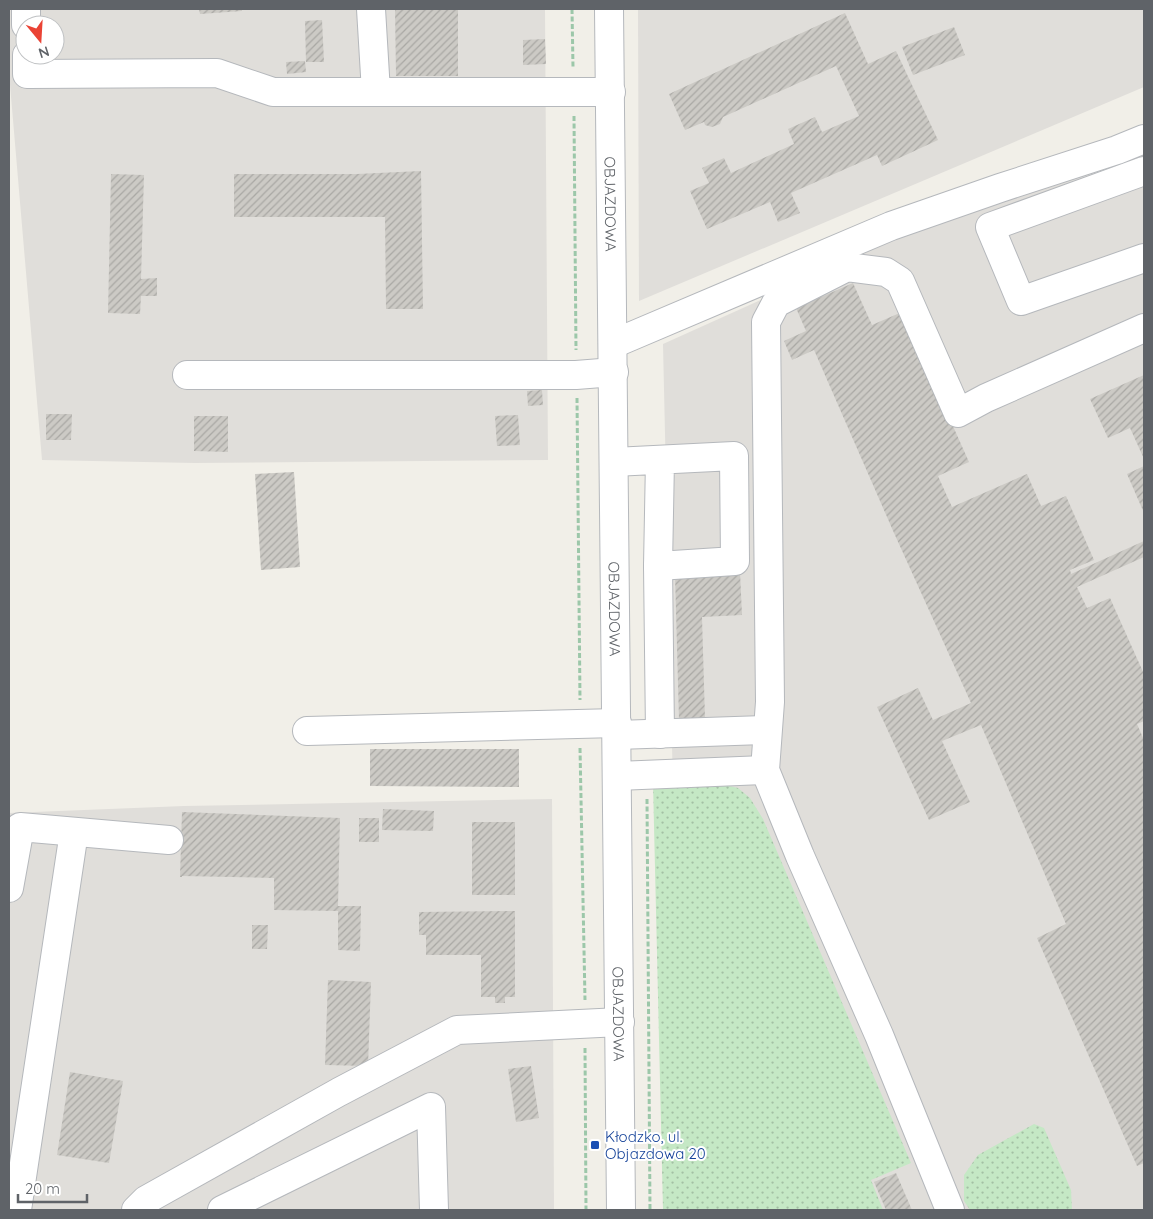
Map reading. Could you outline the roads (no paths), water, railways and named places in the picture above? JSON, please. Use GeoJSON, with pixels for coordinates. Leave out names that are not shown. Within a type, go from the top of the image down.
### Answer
{"type":"FeatureCollection","features":[{"type":"Feature","properties":{"kind":"street"},"geometry":{"type":"LineString","coordinates":[[371,9],[376,92]]}},
{"type":"Feature","properties":{"kind":"street","name":"OBJAZDOWA"},"geometry":{"type":"LineString","coordinates":[[609,9],[621,1210]]}},
{"type":"Feature","properties":{"kind":"street"},"geometry":{"type":"LineString","coordinates":[[28,65],[28,74],[216,73],[273,92],[611,92]]}},
{"type":"Feature","properties":{"kind":"street"},"geometry":{"type":"LineString","coordinates":[[613,344],[891,226],[1117,150],[1144,139]]}},
{"type":"Feature","properties":{"kind":"street"},"geometry":{"type":"LineString","coordinates":[[1144,171],[990,227],[1020,302],[1144,258]]}},
{"type":"Feature","properties":{"kind":"street"},"geometry":{"type":"LineString","coordinates":[[950,1210],[879,1035],[800,856],[765,770],[770,693],[766,322],[776,303],[847,267],[886,272],[900,281],[958,413],[986,398],[1144,328]]}},
{"type":"Feature","properties":{"kind":"street"},"geometry":{"type":"LineString","coordinates":[[186,375],[576,374],[614,372]]}},
{"type":"Feature","properties":{"kind":"street"},"geometry":{"type":"LineString","coordinates":[[614,462],[734,456],[735,561],[658,566]]}},
{"type":"Feature","properties":{"kind":"street"},"geometry":{"type":"LineString","coordinates":[[660,460],[658,566],[660,734]]}},
{"type":"Feature","properties":{"kind":"street"},"geometry":{"type":"LineString","coordinates":[[307,731],[580,724],[660,734],[767,730]]}},
{"type":"Feature","properties":{"kind":"street"},"geometry":{"type":"LineString","coordinates":[[617,776],[765,770]]}},
{"type":"Feature","properties":{"kind":"street"},"geometry":{"type":"LineString","coordinates":[[9,888],[20,827],[169,840]]}},
{"type":"Feature","properties":{"kind":"street"},"geometry":{"type":"LineString","coordinates":[[17,1210],[74,832]]}},
{"type":"Feature","properties":{"kind":"street"},"geometry":{"type":"LineString","coordinates":[[136,1210],[146,1200],[322,1101],[457,1030],[620,1022]]}},
{"type":"Feature","properties":{"kind":"street"},"geometry":{"type":"LineString","coordinates":[[222,1210],[431,1107],[434,1210]]}},
{"type":"Feature","properties":{"kind":"place","name":"Kłodzko, ul. Objazdowa 20"},"geometry":{"type":"Point","coordinates":[595,1145]}}]}
